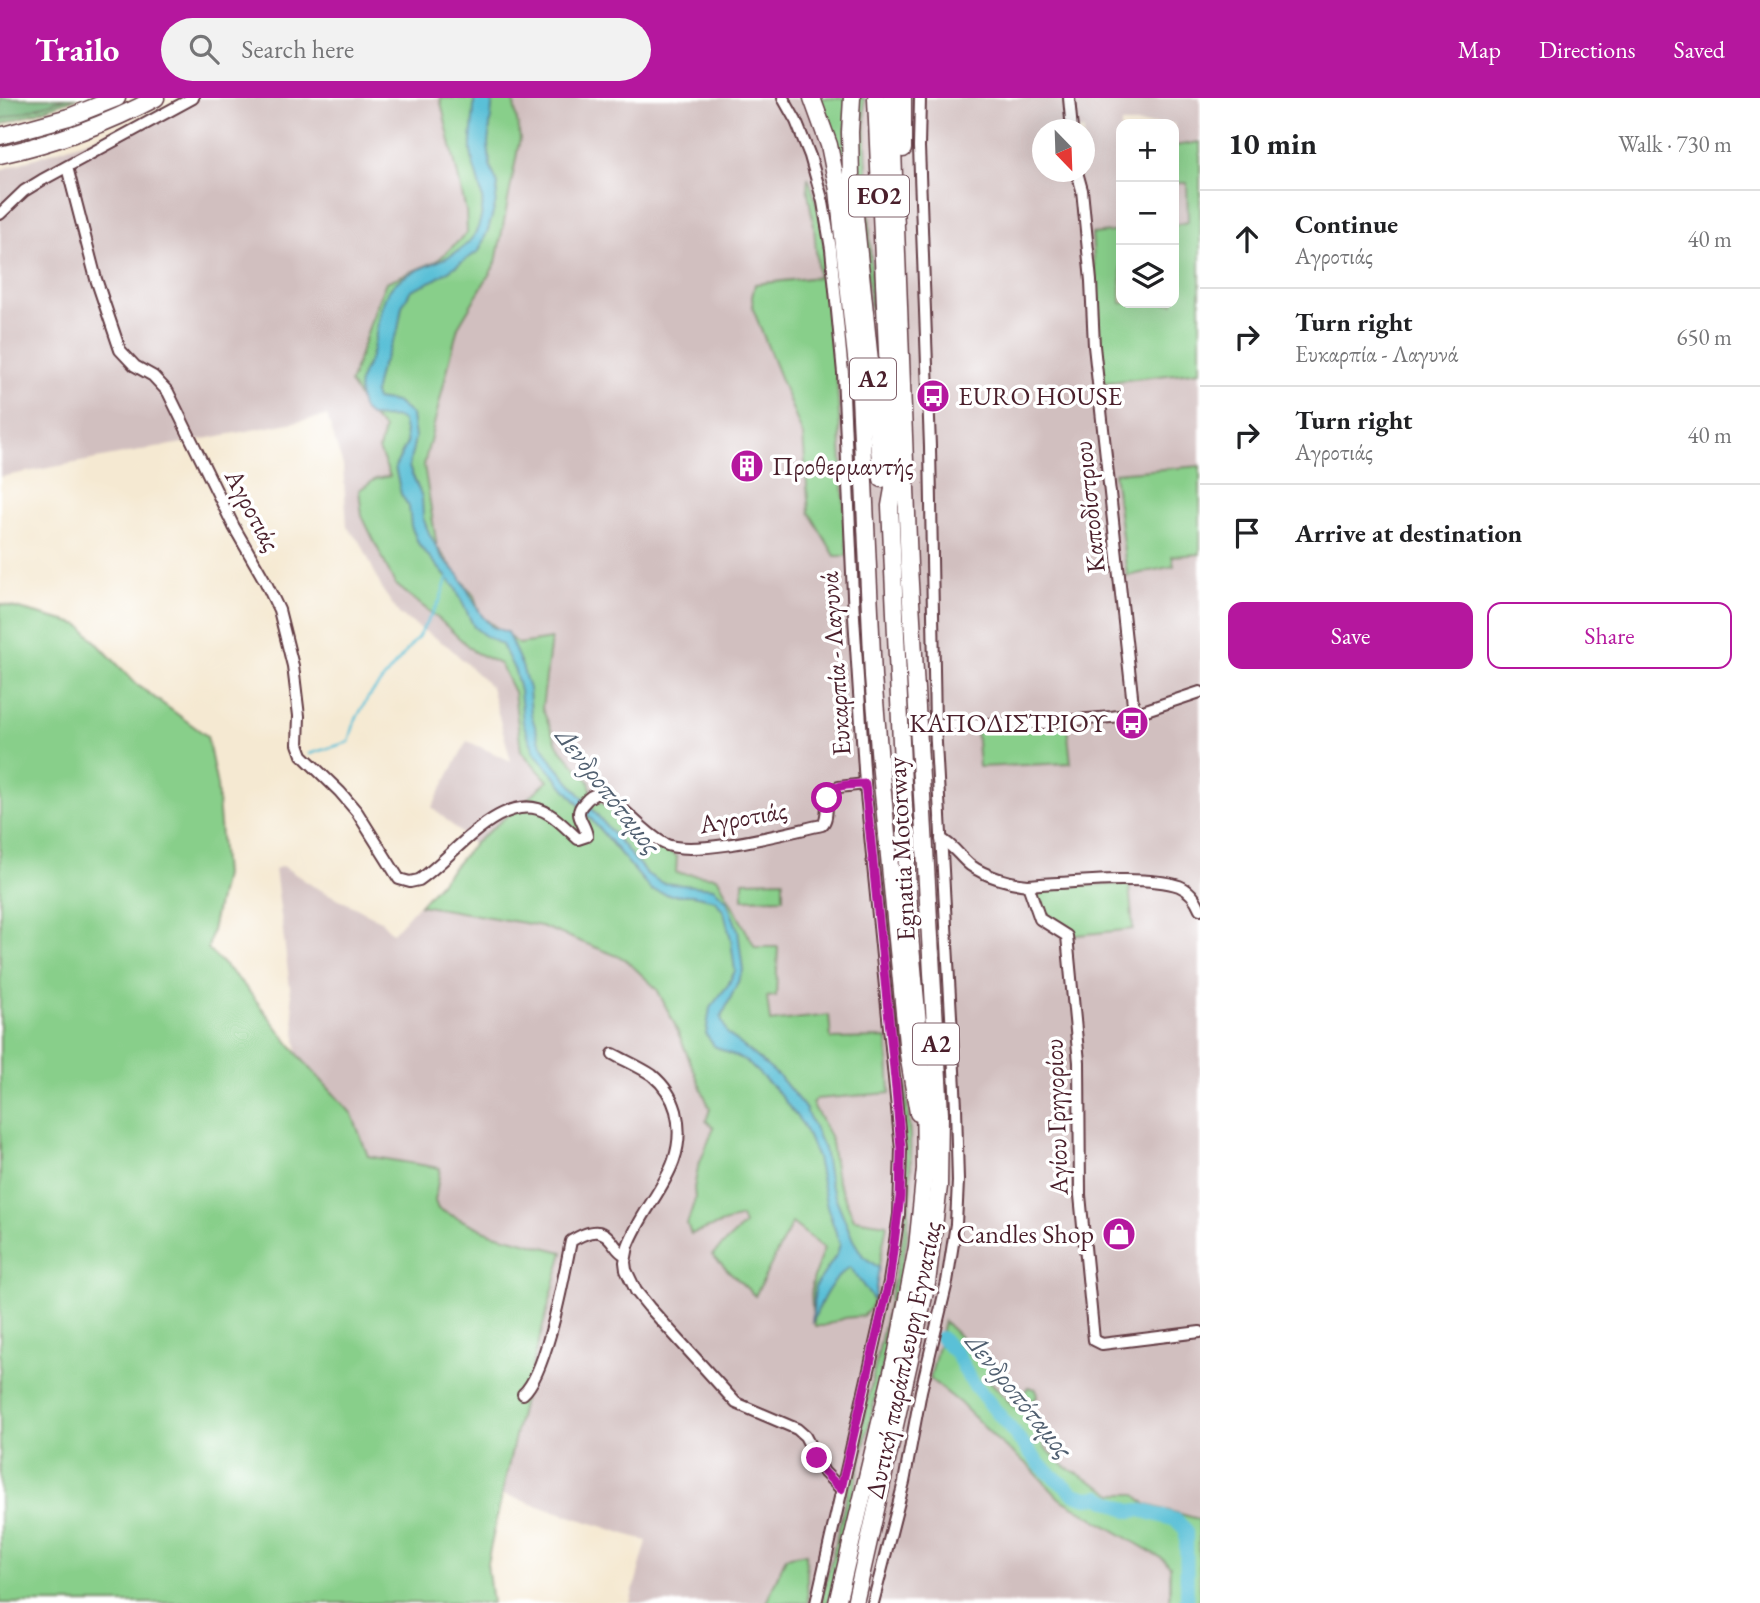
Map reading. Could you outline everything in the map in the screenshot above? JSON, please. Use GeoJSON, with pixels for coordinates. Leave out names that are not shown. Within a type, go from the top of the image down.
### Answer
{"type":"FeatureCollection","features":[{"type":"Feature","properties":{"kind":"highway"},"geometry":{"type":"LineString","coordinates":[[0,136],[69,117],[117,98]]}},
{"type":"Feature","properties":{"kind":"highway"},"geometry":{"type":"LineString","coordinates":[[0,155],[88,129],[156,98]]}},
{"type":"Feature","properties":{"kind":"highway"},"geometry":{"type":"LineString","coordinates":[[812,98],[829,145],[838,190],[860,395],[873,676],[880,762],[910,1076],[924,1140]]}},
{"type":"Feature","properties":{"kind":"highway","name":"Α2"},"geometry":{"type":"LineString","coordinates":[[852,98],[849,132],[851,176],[882,490],[890,506]]}},
{"type":"Feature","properties":{"kind":"highway","name":"ΕΟ2"},"geometry":{"type":"LineString","coordinates":[[876,98],[893,489],[890,506]]}},
{"type":"Feature","properties":{"kind":"highway","name":"ΕΟ2"},"geometry":{"type":"LineString","coordinates":[[891,98],[895,210]]}},
{"type":"Feature","properties":{"kind":"highway","name":"Α2"},"geometry":{"type":"LineString","coordinates":[[895,210],[904,180],[903,98]]}},
{"type":"Feature","properties":{"kind":"highway","name":"Egnatia Motorway"},"geometry":{"type":"LineString","coordinates":[[855,1603],[928,1283],[940,1158],[940,1114],[909,566],[907,461],[895,210]]}},
{"type":"Feature","properties":{"kind":"highway","name":"Egnatia Motorway"},"geometry":{"type":"LineString","coordinates":[[837,1603],[897,1351],[917,1247],[925,1169],[924,1090],[910,935],[890,506]]}},
{"type":"Feature","properties":{"kind":"street"},"geometry":{"type":"LineString","coordinates":[[0,214],[24,191],[193,98]]}},
{"type":"Feature","properties":{"kind":"street","name":"Ευκαρπία - Λαγυνά"},"geometry":{"type":"LineString","coordinates":[[783,98],[799,127],[813,164],[831,249],[843,373],[853,606],[865,784],[899,1116],[900,1197],[889,1282],[816,1603]]}},
{"type":"Feature","properties":{"kind":"street","name":"Δυτική παράπλευρη Εγνατίας"},"geometry":{"type":"LineString","coordinates":[[873,1603],[904,1482],[921,1391],[947,1282],[956,1216],[959,1153],[935,725],[920,98]]}},
{"type":"Feature","properties":{"kind":"street"},"geometry":{"type":"LineString","coordinates":[[1069,98],[1071,119]]}},
{"type":"Feature","properties":{"kind":"street","name":"Αγροτιάς"},"geometry":{"type":"LineString","coordinates":[[67,167],[96,279],[120,350],[135,366],[161,383],[168,392],[234,527],[279,610],[293,666],[299,716],[298,744],[302,755],[357,812],[399,877],[419,880],[488,820],[510,810],[535,808],[547,813],[578,839],[587,836],[587,831],[578,816],[578,808],[590,795],[599,793],[626,810],[659,841],[670,847],[699,849],[822,825],[826,821],[827,796],[831,790],[841,786],[865,784]]}},
{"type":"Feature","properties":{"kind":"street","name":"Καποδίστριου"},"geometry":{"type":"LineString","coordinates":[[1080,182],[1090,271],[1094,346],[1134,714]]}},
{"type":"Feature","properties":{"kind":"street"},"geometry":{"type":"LineString","coordinates":[[935,725],[1042,723],[1134,714],[1200,692]]}},
{"type":"Feature","properties":{"kind":"street"},"geometry":{"type":"LineString","coordinates":[[941,839],[979,870],[1028,885],[1133,881],[1167,884],[1187,890],[1200,909]]}},
{"type":"Feature","properties":{"kind":"street","name":"Αγίου Γρηγορίου"},"geometry":{"type":"LineString","coordinates":[[1028,885],[1040,919],[1067,936],[1079,1062],[1080,1195],[1094,1340],[1102,1344],[1200,1332]]}},
{"type":"Feature","properties":{"kind":"street"},"geometry":{"type":"LineString","coordinates":[[613,1054],[662,1084],[674,1104],[679,1127],[678,1154],[632,1236],[625,1255],[626,1270],[636,1291],[726,1392],[745,1409],[781,1422],[805,1436],[824,1472],[841,1489]]}},
{"type":"Feature","properties":{"kind":"street"},"geometry":{"type":"LineString","coordinates":[[523,1394],[537,1373],[555,1317],[572,1241],[587,1233],[600,1233],[608,1237],[618,1251],[625,1255]]}},
{"type":"Feature","properties":{"kind":"shaded area"},"geometry":{"type":"Polygon","coordinates":[[[186,98],[1200,98],[1200,1603],[630,1603],[647,1541],[502,1494],[522,1404],[563,1252],[423,1212],[302,1107],[275,869],[283,866],[313,886],[380,920],[393,933],[473,844],[432,807],[467,741],[511,761],[491,687],[449,647],[400,615],[383,591],[362,545],[347,527],[343,466],[327,416],[0,477],[0,170],[132,125],[186,98]]]}},
{"type":"Feature","properties":{"kind":"green space"},"geometry":{"type":"Polygon","coordinates":[[[0,98],[77,98],[0,125],[0,98]]]}},
{"type":"Feature","properties":{"kind":"green space"},"geometry":{"type":"Polygon","coordinates":[[[0,98],[67,98],[0,120],[0,98]]]}},
{"type":"Feature","properties":{"kind":"green space"},"geometry":{"type":"Polygon","coordinates":[[[440,98],[513,98],[520,138],[496,263],[458,327],[424,465],[437,547],[474,596],[481,616],[519,644],[551,639],[542,708],[558,746],[589,781],[594,800],[615,810],[677,857],[676,873],[717,877],[755,947],[778,947],[776,996],[767,997],[770,1022],[829,1015],[831,1039],[887,1038],[890,1093],[816,1099],[812,1103],[830,1136],[837,1180],[854,1219],[887,1224],[871,1308],[863,1316],[815,1326],[812,1286],[824,1248],[792,1223],[755,1296],[712,1255],[744,1225],[741,1217],[691,1234],[687,1224],[695,1199],[698,1167],[714,1127],[706,1121],[710,1109],[657,989],[625,959],[541,926],[420,905],[474,844],[548,781],[521,751],[514,692],[500,664],[474,652],[395,584],[362,516],[359,490],[376,479],[390,476],[379,450],[384,429],[370,415],[350,383],[376,307],[386,282],[437,261],[467,233],[466,211],[440,98]]]}},
{"type":"Feature","properties":{"kind":"green space"},"geometry":{"type":"Polygon","coordinates":[[[818,98],[847,98],[846,181],[842,180],[818,98]]]}},
{"type":"Feature","properties":{"kind":"green space"},"geometry":{"type":"Polygon","coordinates":[[[856,98],[864,98],[874,331],[858,203],[856,98]]]}},
{"type":"Feature","properties":{"kind":"green space"},"geometry":{"type":"Polygon","coordinates":[[[1200,142],[1200,371],[1102,383],[1092,234],[1116,232],[1116,308],[1179,308],[1179,224],[1188,222],[1187,183],[1179,183],[1179,145],[1200,142]]]}},
{"type":"Feature","properties":{"kind":"green space"},"geometry":{"type":"Polygon","coordinates":[[[808,177],[822,229],[827,265],[837,378],[847,556],[835,556],[809,512],[803,436],[753,309],[755,284],[818,277],[808,177]]]}},
{"type":"Feature","properties":{"kind":"green space"},"geometry":{"type":"Polygon","coordinates":[[[1200,466],[1200,554],[1172,556],[1174,566],[1127,576],[1114,473],[1200,466]]]}},
{"type":"Feature","properties":{"kind":"green space"},"geometry":{"type":"Polygon","coordinates":[[[0,604],[80,625],[136,684],[207,736],[217,786],[224,875],[208,949],[243,984],[301,1058],[352,1114],[368,1156],[440,1168],[435,1201],[438,1209],[490,1233],[563,1252],[522,1404],[487,1563],[492,1603],[0,1603],[0,604]]]}},
{"type":"Feature","properties":{"kind":"green space"},"geometry":{"type":"Polygon","coordinates":[[[1067,725],[1071,763],[979,767],[976,728],[1067,725]]]}},
{"type":"Feature","properties":{"kind":"green space"},"geometry":{"type":"Polygon","coordinates":[[[870,750],[875,751],[910,1136],[911,1189],[907,1238],[887,1346],[828,1603],[821,1603],[859,1443],[903,1236],[907,1189],[891,959],[870,750]]]}},
{"type":"Feature","properties":{"kind":"green space"},"geometry":{"type":"Polygon","coordinates":[[[783,880],[783,898],[743,899],[743,881],[783,880]]]}},
{"type":"Feature","properties":{"kind":"green space"},"geometry":{"type":"Polygon","coordinates":[[[1129,884],[1133,929],[1069,936],[1058,924],[1042,922],[1040,919],[1035,887],[1129,884]]]}},
{"type":"Feature","properties":{"kind":"green space"},"geometry":{"type":"Polygon","coordinates":[[[944,1321],[991,1368],[987,1378],[1014,1407],[1028,1387],[1036,1389],[1037,1398],[1024,1405],[1038,1427],[1044,1446],[1064,1466],[1114,1494],[1135,1494],[1147,1505],[1199,1519],[1200,1603],[1170,1603],[1170,1566],[1163,1559],[1059,1498],[1029,1466],[930,1379],[944,1321]]]}},
{"type":"Feature","properties":{"kind":"green space"},"geometry":{"type":"Polygon","coordinates":[[[806,1553],[808,1603],[766,1603],[786,1557],[806,1553]]]}},
{"type":"Feature","properties":{"kind":"water"},"geometry":{"type":"Polygon","coordinates":[[[474,98],[493,98],[488,144],[490,165],[498,185],[488,230],[479,251],[434,280],[411,290],[402,306],[398,330],[379,372],[374,394],[376,399],[396,402],[412,415],[415,438],[409,467],[422,497],[423,518],[429,533],[442,557],[459,575],[482,616],[492,627],[507,632],[529,689],[531,713],[539,740],[554,764],[647,874],[662,883],[713,888],[726,899],[738,930],[743,971],[721,1018],[727,1033],[780,1077],[805,1108],[824,1149],[830,1184],[853,1240],[863,1256],[879,1268],[874,1301],[850,1267],[832,1285],[812,1323],[815,1287],[837,1254],[840,1244],[827,1207],[817,1158],[803,1125],[777,1091],[747,1062],[714,1046],[706,1034],[710,1008],[735,971],[724,912],[715,900],[692,895],[669,895],[651,890],[535,753],[523,723],[515,671],[502,645],[474,627],[455,587],[419,545],[411,526],[409,507],[401,494],[395,467],[407,443],[403,421],[394,417],[373,417],[364,411],[361,405],[360,381],[374,347],[382,306],[391,288],[407,275],[452,255],[471,240],[477,230],[482,198],[471,151],[474,98]]]}},
{"type":"Feature","properties":{"kind":"waterway"},"geometry":{"type":"LineString","coordinates":[[309,754],[349,742],[355,721],[367,699],[418,637],[440,600],[447,579]]}},
{"type":"Feature","properties":{"kind":"waterway","name":"Δενδροπόταμος"},"geometry":{"type":"LineString","coordinates":[[941,1338],[957,1354],[969,1378],[1041,1466],[1074,1494],[1087,1498],[1100,1497],[1130,1511],[1140,1510],[1176,1520],[1186,1530],[1187,1603]]}},
{"type":"Feature","properties":{"kind":"place","name":"EURO HOUSE"},"geometry":{"type":"Point","coordinates":[933,396]}},
{"type":"Feature","properties":{"kind":"place","name":"Προθερμαντής"},"geometry":{"type":"Point","coordinates":[747,466]}},
{"type":"Feature","properties":{"kind":"place","name":"ΚΑΠΟΔΙΣΤΡΙΟΥ"},"geometry":{"type":"Point","coordinates":[1132,723]}},
{"type":"Feature","properties":{"kind":"place","name":"Candles Shop"},"geometry":{"type":"Point","coordinates":[1119,1234]}},
{"type":"Feature","properties":{"kind":"route"},"geometry":{"type":"LineString","coordinates":[[817,1458],[824,1472],[841,1489],[892,1266],[899,1214],[901,1149],[865,784],[838,787],[828,793],[827,798]]}}]}
